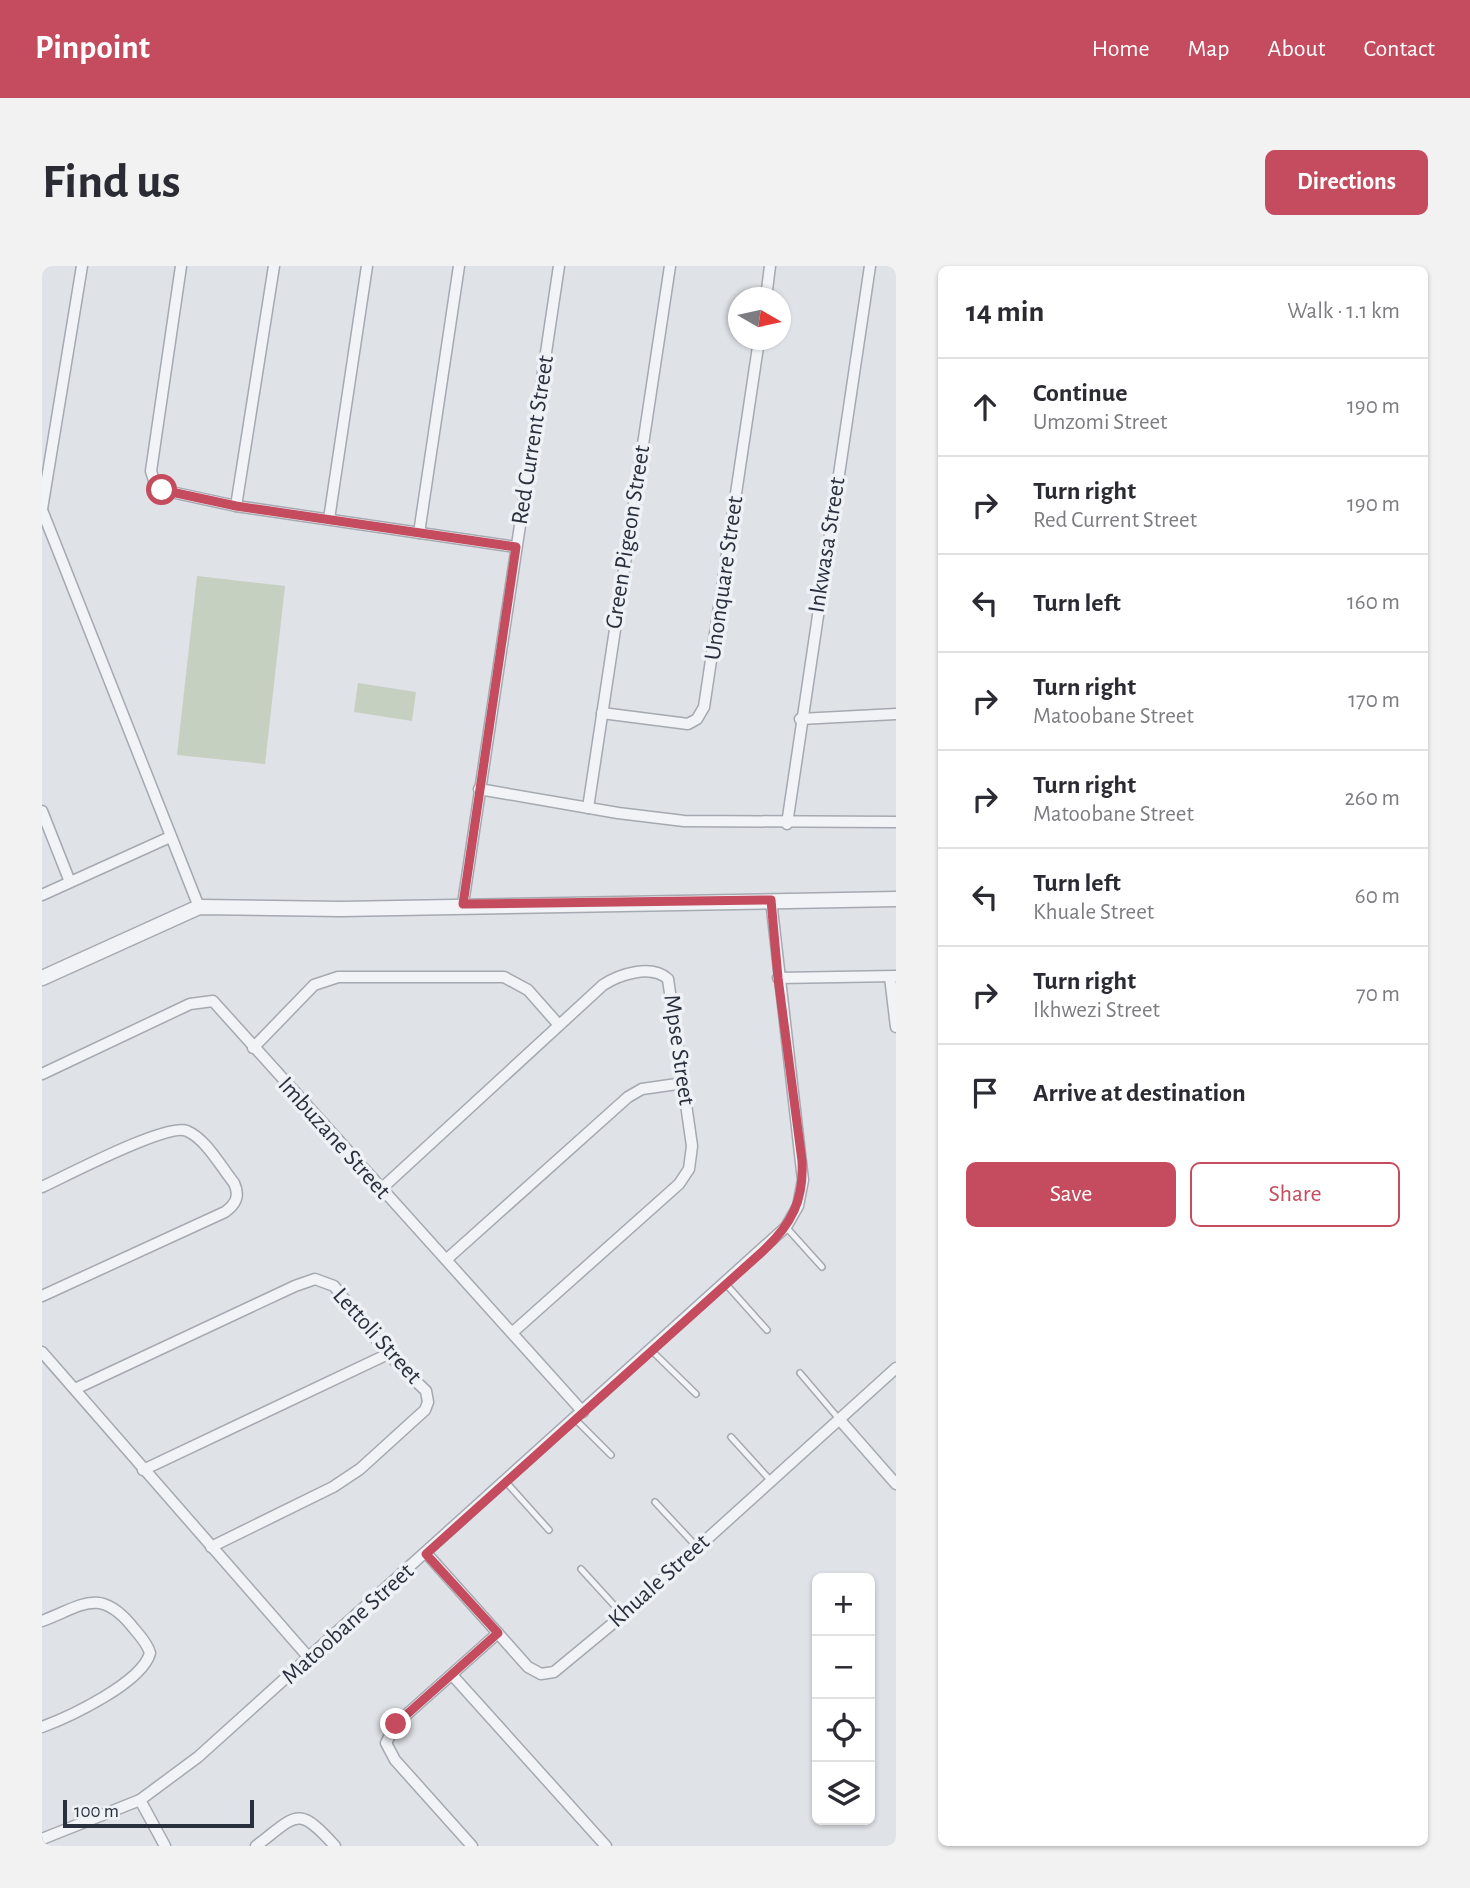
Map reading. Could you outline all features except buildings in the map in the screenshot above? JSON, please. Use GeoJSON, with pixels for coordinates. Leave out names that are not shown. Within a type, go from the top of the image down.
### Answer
{"type":"FeatureCollection","features":[{"type":"Feature","properties":{"kind":"street"},"geometry":{"type":"LineString","coordinates":[[82,266],[42,510],[199,907]]}},
{"type":"Feature","properties":{"kind":"street"},"geometry":{"type":"LineString","coordinates":[[181,266],[151,471],[155,484],[171,494],[236,506],[516,547]]}},
{"type":"Feature","properties":{"kind":"street"},"geometry":{"type":"LineString","coordinates":[[236,506],[274,266]]}},
{"type":"Feature","properties":{"kind":"street"},"geometry":{"type":"LineString","coordinates":[[329,519],[367,266]]}},
{"type":"Feature","properties":{"kind":"street"},"geometry":{"type":"LineString","coordinates":[[419,533],[459,266]]}},
{"type":"Feature","properties":{"kind":"street","name":"Red Current Street"},"geometry":{"type":"LineString","coordinates":[[463,904],[559,266]]}},
{"type":"Feature","properties":{"kind":"street","name":"Green Pigeon Street"},"geometry":{"type":"LineString","coordinates":[[588,808],[670,266]]}},
{"type":"Feature","properties":{"kind":"street"},"geometry":{"type":"LineString","coordinates":[[767,287],[771,266]]}},
{"type":"Feature","properties":{"kind":"street","name":"Inkwasa Street"},"geometry":{"type":"LineString","coordinates":[[787,824],[800,719],[870,266]]}},
{"type":"Feature","properties":{"kind":"street","name":"Unonquare Street"},"geometry":{"type":"LineString","coordinates":[[602,713],[681,724],[693,722],[702,714],[757,350]]}},
{"type":"Feature","properties":{"kind":"street"},"geometry":{"type":"LineString","coordinates":[[800,719],[896,714]]}},
{"type":"Feature","properties":{"kind":"street"},"geometry":{"type":"LineString","coordinates":[[479,789],[684,821],[787,824],[896,822]]}},
{"type":"Feature","properties":{"kind":"street"},"geometry":{"type":"LineString","coordinates":[[42,811],[69,882]]}},
{"type":"Feature","properties":{"kind":"street"},"geometry":{"type":"LineString","coordinates":[[42,895],[170,837]]}},
{"type":"Feature","properties":{"kind":"street"},"geometry":{"type":"LineString","coordinates":[[42,978],[199,907],[341,909],[463,904],[896,899]]}},
{"type":"Feature","properties":{"kind":"street","name":"Matoobane Street"},"geometry":{"type":"LineString","coordinates":[[42,1839],[140,1801],[198,1757],[310,1659],[786,1227],[798,1206],[803,1180],[771,900]]}},
{"type":"Feature","properties":{"kind":"street","name":"Mpse Street"},"geometry":{"type":"LineString","coordinates":[[380,1190],[558,1024],[610,981],[649,972],[665,975],[670,983],[692,1146],[686,1175],[513,1332]]}},
{"type":"Feature","properties":{"kind":"street"},"geometry":{"type":"LineString","coordinates":[[778,978],[893,976],[896,1027]]}},
{"type":"Feature","properties":{"kind":"street"},"geometry":{"type":"LineString","coordinates":[[253,1048],[314,985],[338,977],[504,977],[528,990],[558,1024]]}},
{"type":"Feature","properties":{"kind":"street","name":"Imbuzane Street"},"geometry":{"type":"LineString","coordinates":[[42,1074],[190,1004],[207,1000],[219,1005],[253,1048],[380,1190],[447,1258],[513,1332],[579,1415]]}},
{"type":"Feature","properties":{"kind":"street"},"geometry":{"type":"LineString","coordinates":[[447,1258],[628,1097],[642,1089],[684,1083]]}},
{"type":"Feature","properties":{"kind":"street"},"geometry":{"type":"LineString","coordinates":[[42,1186],[159,1133],[181,1128],[195,1135],[234,1183],[237,1191],[235,1203],[225,1212],[42,1296]]}},
{"type":"Feature","properties":{"kind":"street","name":"Lettoli Street"},"geometry":{"type":"LineString","coordinates":[[75,1389],[315,1279],[334,1286],[388,1354],[426,1391],[428,1402],[425,1410],[360,1469],[333,1487],[211,1547]]}},
{"type":"Feature","properties":{"kind":"street"},"geometry":{"type":"LineString","coordinates":[[42,1352],[310,1659]]}},
{"type":"Feature","properties":{"kind":"street"},"geometry":{"type":"LineString","coordinates":[[143,1470],[388,1354]]}},
{"type":"Feature","properties":{"kind":"street","name":"Khuale Street"},"geometry":{"type":"LineString","coordinates":[[426,1554],[528,1667],[548,1674],[561,1669],[896,1368]]}},
{"type":"Feature","properties":{"kind":"street"},"geometry":{"type":"LineString","coordinates":[[839,1419],[896,1484]]}},
{"type":"Feature","properties":{"kind":"street"},"geometry":{"type":"LineString","coordinates":[[42,1621],[95,1602],[106,1603],[117,1609],[147,1644],[150,1653],[146,1662],[100,1701],[82,1712],[42,1727]]}},
{"type":"Feature","properties":{"kind":"street"},"geometry":{"type":"LineString","coordinates":[[472,1846],[394,1760],[386,1743],[396,1724],[453,1676],[498,1633]]}},
{"type":"Feature","properties":{"kind":"street"},"geometry":{"type":"LineString","coordinates":[[453,1676],[606,1846]]}},
{"type":"Feature","properties":{"kind":"street"},"geometry":{"type":"LineString","coordinates":[[140,1801],[165,1846]]}},
{"type":"Feature","properties":{"kind":"street"},"geometry":{"type":"LineString","coordinates":[[256,1846],[290,1821],[301,1817],[309,1819],[335,1846]]}},
{"type":"Feature","properties":{"kind":"lane"},"geometry":{"type":"LineString","coordinates":[[786,1227],[822,1267]]}},
{"type":"Feature","properties":{"kind":"lane"},"geometry":{"type":"LineString","coordinates":[[725,1283],[767,1330]]}},
{"type":"Feature","properties":{"kind":"lane"},"geometry":{"type":"LineString","coordinates":[[651,1350],[696,1394]]}},
{"type":"Feature","properties":{"kind":"lane"},"geometry":{"type":"LineString","coordinates":[[800,1373],[839,1419]]}},
{"type":"Feature","properties":{"kind":"lane"},"geometry":{"type":"LineString","coordinates":[[579,1415],[611,1455]]}},
{"type":"Feature","properties":{"kind":"lane"},"geometry":{"type":"LineString","coordinates":[[730,1437],[771,1481]]}},
{"type":"Feature","properties":{"kind":"lane"},"geometry":{"type":"LineString","coordinates":[[506,1482],[548,1530]]}},
{"type":"Feature","properties":{"kind":"lane"},"geometry":{"type":"LineString","coordinates":[[655,1502],[697,1547]]}},
{"type":"Feature","properties":{"kind":"lane"},"geometry":{"type":"LineString","coordinates":[[581,1569],[623,1615]]}},
{"type":"Feature","properties":{"kind":"green space"},"geometry":{"type":"Polygon","coordinates":[[[197,576],[285,586],[265,764],[177,755],[197,576]]]}},
{"type":"Feature","properties":{"kind":"green space"},"geometry":{"type":"Polygon","coordinates":[[[358,683],[416,692],[412,721],[354,712],[358,683]]]}},
{"type":"Feature","properties":{"kind":"route"},"geometry":{"type":"LineString","coordinates":[[162,490],[236,506],[516,547],[463,904],[771,900],[778,978],[802,1161],[802,1189],[795,1213],[775,1240],[426,1554],[498,1633],[453,1676],[396,1724]]}}]}
